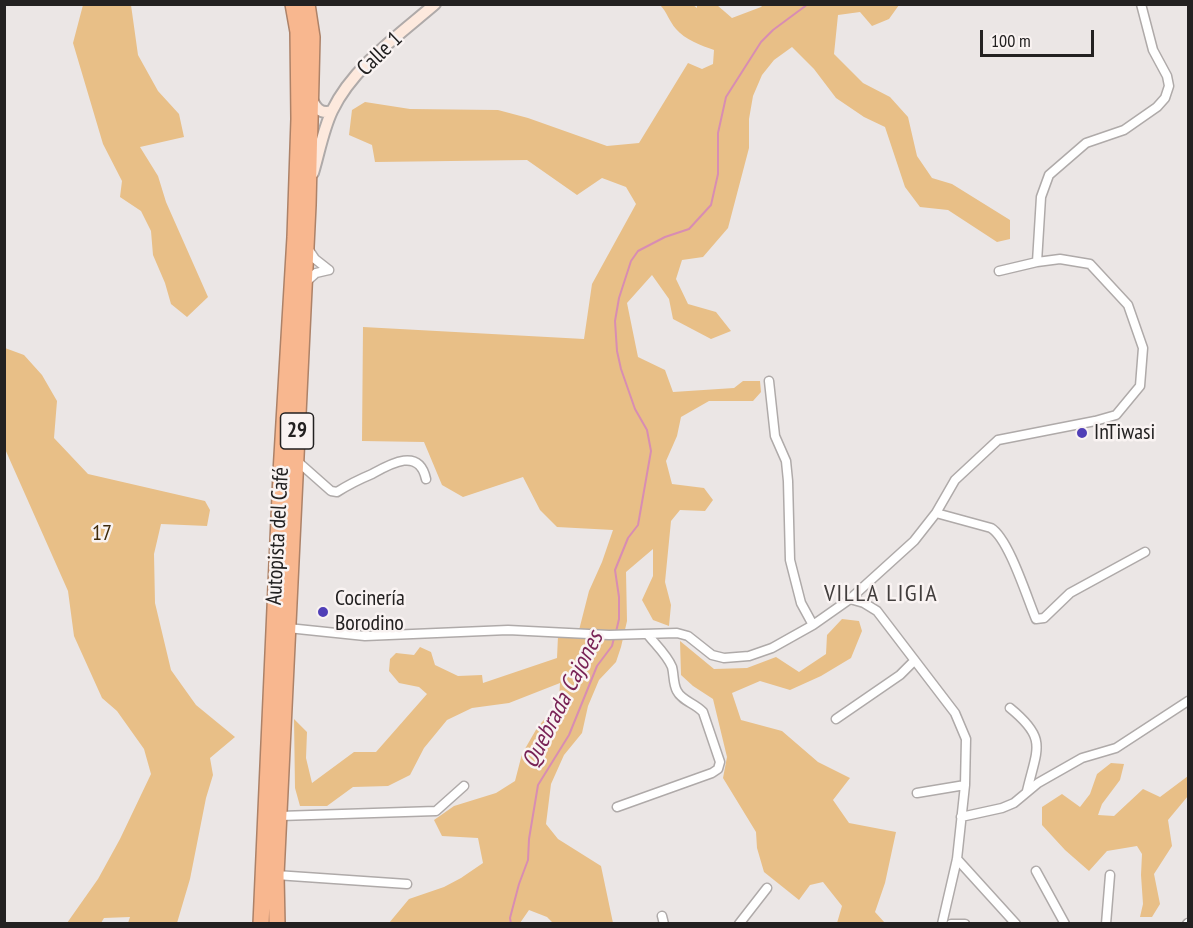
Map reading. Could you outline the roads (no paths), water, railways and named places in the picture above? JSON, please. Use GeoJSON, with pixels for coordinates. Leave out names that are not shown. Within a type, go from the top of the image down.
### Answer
{"type":"FeatureCollection","features":[{"type":"Feature","properties":{"kind":"highway","name":"Autopista del Café"},"geometry":{"type":"LineString","coordinates":[[261,924],[281,473],[295,237],[299,119],[298,32],[293,4]]}},
{"type":"Feature","properties":{"kind":"highway","name":"Autopista del Café"},"geometry":{"type":"LineString","coordinates":[[277,924],[276,875],[308,188],[312,37],[307,4]]}},
{"type":"Feature","properties":{"kind":"street","name":"Calle 1"},"geometry":{"type":"LineString","coordinates":[[308,188],[332,111],[351,83],[377,54],[435,4]]}},
{"type":"Feature","properties":{"kind":"street"},"geometry":{"type":"LineString","coordinates":[[1037,262],[1041,196],[1049,175],[1086,143],[1124,130],[1165,98],[1169,86],[1167,76],[1153,50],[1141,4]]}},
{"type":"Feature","properties":{"kind":"street"},"geometry":{"type":"LineString","coordinates":[[310,94],[315,107],[327,113],[332,111]]}},
{"type":"Feature","properties":{"kind":"street"},"geometry":{"type":"LineString","coordinates":[[304,284],[316,273],[329,270],[315,259],[306,245]]}},
{"type":"Feature","properties":{"kind":"street"},"geometry":{"type":"LineString","coordinates":[[288,628],[364,636],[508,630],[609,635],[677,633],[688,636],[712,655],[724,658],[749,656],[765,650],[813,625],[850,599],[914,541],[936,513],[955,480],[998,440],[1086,424],[1116,415],[1140,386],[1143,348],[1128,305],[1090,264],[1060,260],[1037,262],[999,271]]}},
{"type":"Feature","properties":{"kind":"street"},"geometry":{"type":"LineString","coordinates":[[769,381],[775,436],[786,461],[790,560],[801,603],[813,625]]}},
{"type":"Feature","properties":{"kind":"street"},"geometry":{"type":"LineString","coordinates":[[296,459],[331,491],[338,492],[398,461],[409,461],[420,465],[426,479]]}},
{"type":"Feature","properties":{"kind":"street"},"geometry":{"type":"LineString","coordinates":[[936,513],[991,528],[998,533],[1012,560],[1036,619],[1044,618],[1070,593],[1145,552]]}},
{"type":"Feature","properties":{"kind":"street"},"geometry":{"type":"LineString","coordinates":[[850,599],[864,603],[877,611],[955,713],[966,739],[965,785],[957,860],[942,924]]}},
{"type":"Feature","properties":{"kind":"street"},"geometry":{"type":"LineString","coordinates":[[617,807],[712,773],[718,769],[720,762],[702,712],[675,689],[672,669],[667,657],[648,635]]}},
{"type":"Feature","properties":{"kind":"street"},"geometry":{"type":"LineString","coordinates":[[836,719],[900,675],[914,661]]}},
{"type":"Feature","properties":{"kind":"street"},"geometry":{"type":"LineString","coordinates":[[961,817],[1014,803],[1027,791],[1082,758],[1116,748],[1188,701]]}},
{"type":"Feature","properties":{"kind":"street"},"geometry":{"type":"LineString","coordinates":[[1010,708],[1027,722],[1036,736],[1037,749],[1027,791]]}},
{"type":"Feature","properties":{"kind":"street"},"geometry":{"type":"LineString","coordinates":[[917,793],[965,785]]}},
{"type":"Feature","properties":{"kind":"street"},"geometry":{"type":"LineString","coordinates":[[280,816],[436,811],[464,786]]}},
{"type":"Feature","properties":{"kind":"street"},"geometry":{"type":"LineString","coordinates":[[957,860],[1016,924]]}},
{"type":"Feature","properties":{"kind":"street"},"geometry":{"type":"LineString","coordinates":[[1036,871],[1065,924]]}},
{"type":"Feature","properties":{"kind":"street"},"geometry":{"type":"LineString","coordinates":[[276,875],[407,884]]}},
{"type":"Feature","properties":{"kind":"street"},"geometry":{"type":"LineString","coordinates":[[1106,924],[1110,875]]}},
{"type":"Feature","properties":{"kind":"street"},"geometry":{"type":"LineString","coordinates":[[739,924],[767,888]]}},
{"type":"Feature","properties":{"kind":"street"},"geometry":{"type":"LineString","coordinates":[[951,924],[965,924]]}},
{"type":"Feature","properties":{"kind":"waterway","name":"Quebrada Cajones"},"geometry":{"type":"LineString","coordinates":[[616,632],[619,619],[619,597],[615,570],[628,538],[638,525],[651,451],[647,430],[635,409],[617,351],[615,321],[619,298],[631,261],[638,251],[665,237],[689,229],[711,205],[718,174],[718,133],[726,97],[761,42],[808,4]]}},
{"type":"Feature","properties":{"kind":"waterway","name":"Quebrada Cajones"},"geometry":{"type":"LineString","coordinates":[[511,924],[510,918],[519,884],[528,860],[538,785],[569,735],[597,666],[612,646],[614,638]]}},
{"type":"Feature","properties":{"kind":"place","name":"InTiwasi"},"geometry":{"type":"Point","coordinates":[1082,433]}},
{"type":"Feature","properties":{"kind":"place","name":"Cocinería Borodino"},"geometry":{"type":"Point","coordinates":[323,612]}},
{"type":"Feature","properties":{"kind":"district","name":"VILLA LIGIA"},"geometry":{"type":"Point","coordinates":[881,594]}},
{"type":"Feature","properties":{"kind":"park label","name":"17"},"geometry":{"type":"Point","coordinates":[102,534]}}]}
